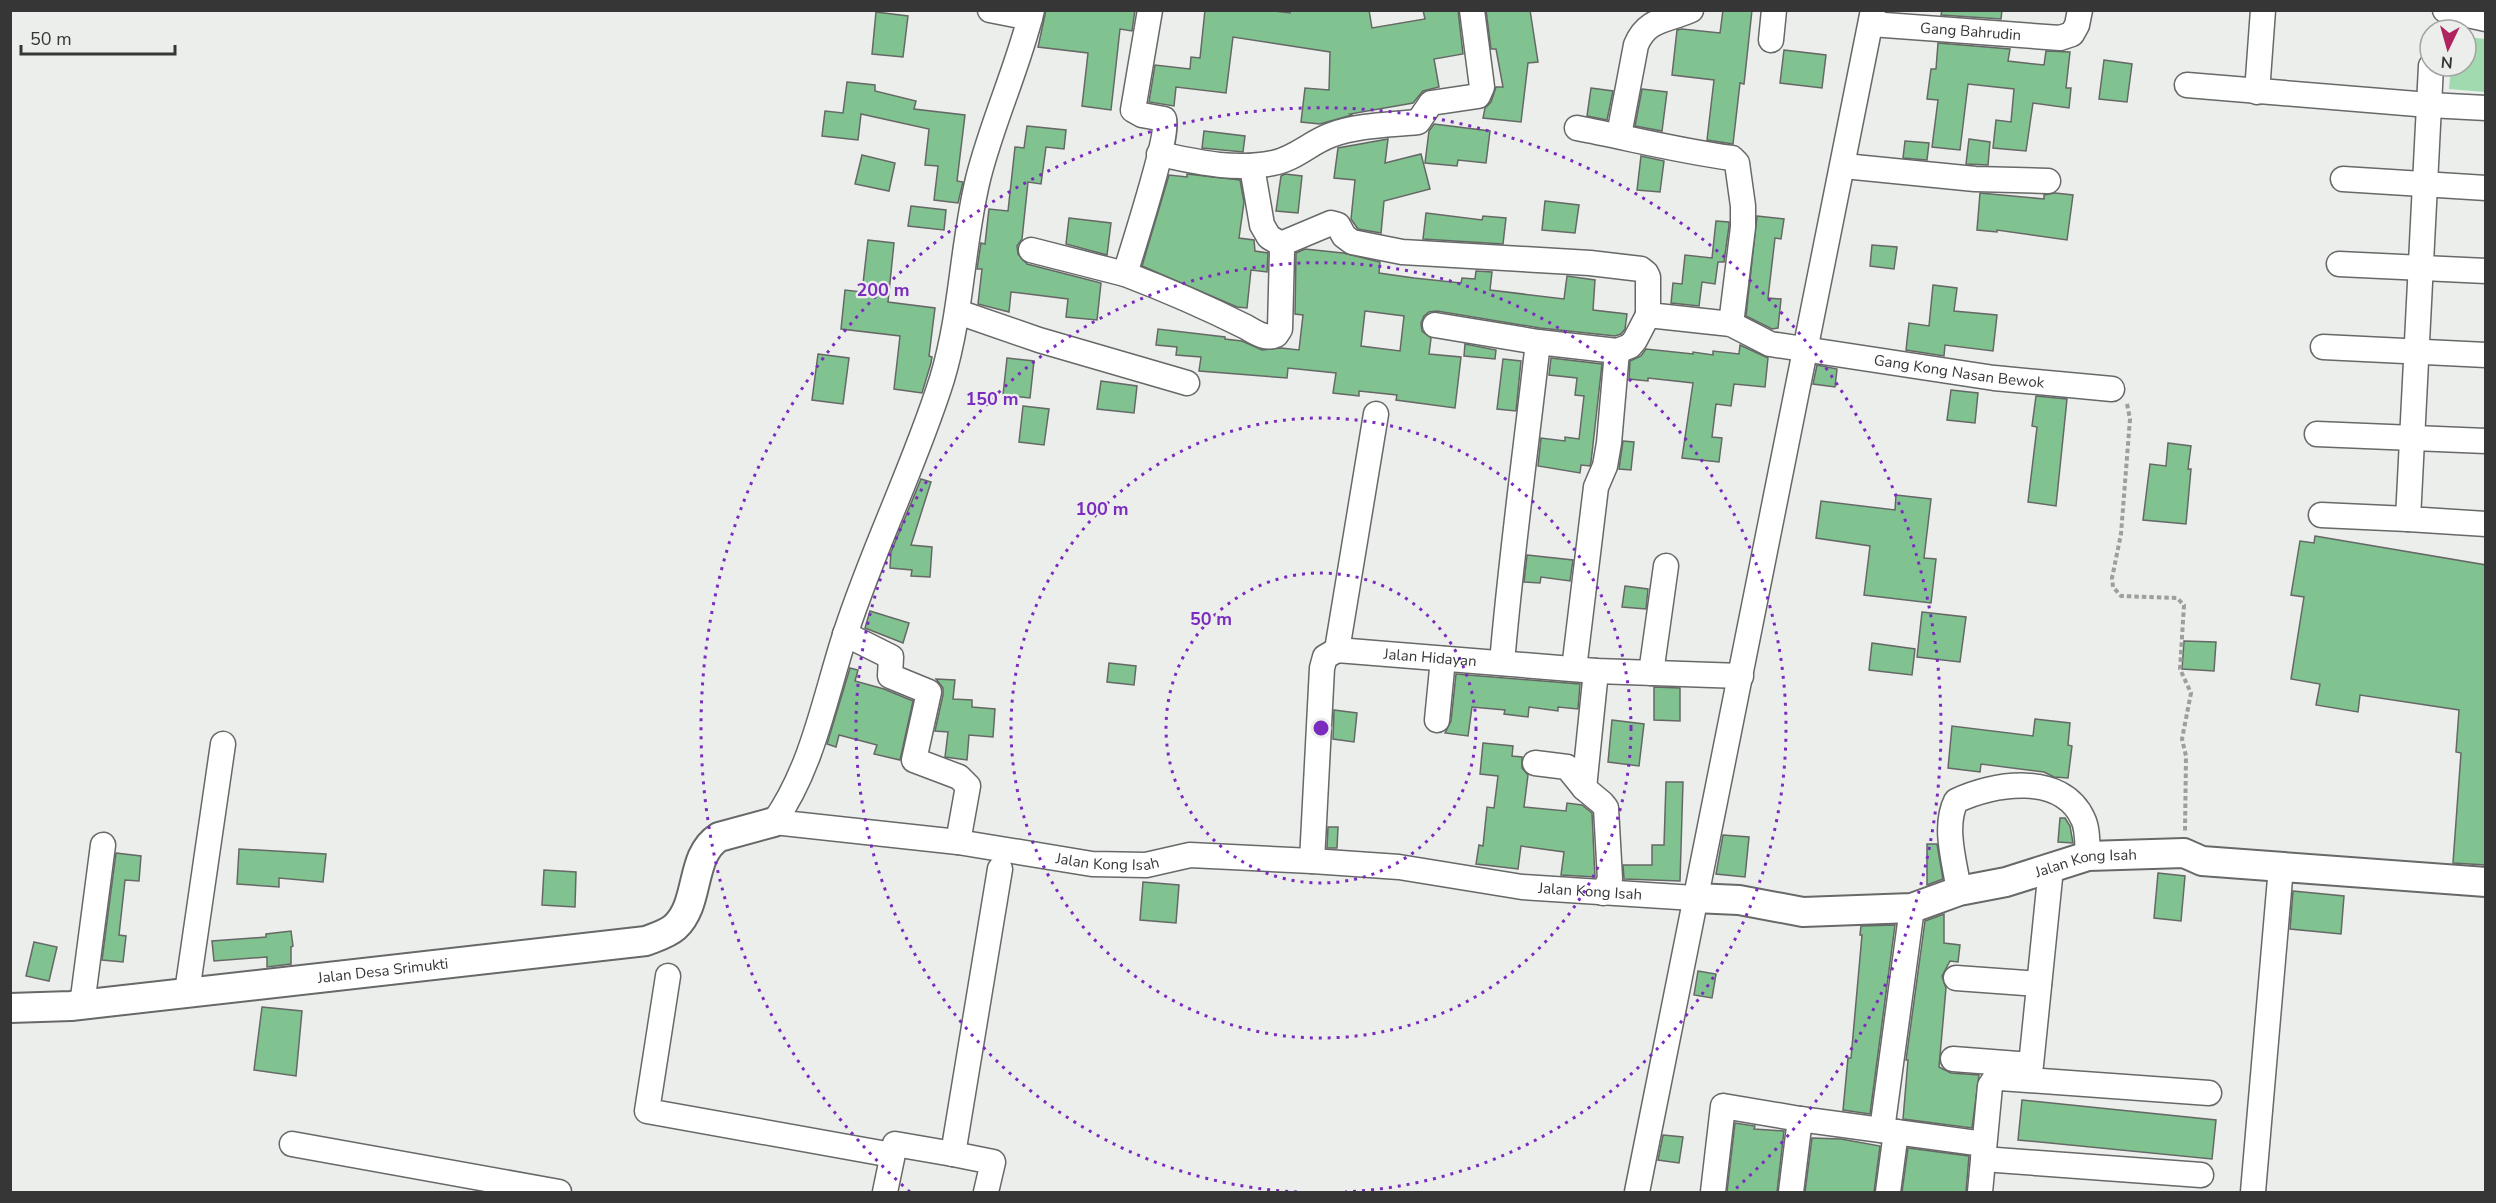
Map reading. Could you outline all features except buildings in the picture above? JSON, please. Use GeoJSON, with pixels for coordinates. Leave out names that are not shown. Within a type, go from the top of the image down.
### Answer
{"type":"FeatureCollection","features":[{"type":"Feature","properties":{"kind":"street"},"geometry":{"type":"LineString","coordinates":[[774,822],[791,796],[806,758],[845,634],[884,528],[930,415],[943,375],[958,312],[968,227],[978,177],[1031,14],[990,10]]}},
{"type":"Feature","properties":{"kind":"street"},"geometry":{"type":"LineString","coordinates":[[1125,274],[1160,154],[1165,120],[1133,110],[1150,10]]}},
{"type":"Feature","properties":{"kind":"street"},"geometry":{"type":"LineString","coordinates":[[1160,154],[1200,163],[1252,167],[1282,161],[1331,135],[1368,126],[1418,122],[1431,103],[1479,96],[1482,87],[1472,10]]}},
{"type":"Feature","properties":{"kind":"street"},"geometry":{"type":"LineString","coordinates":[[1619,135],[1636,45],[1641,34],[1651,24],[1691,10]]}},
{"type":"Feature","properties":{"kind":"street"},"geometry":{"type":"LineString","coordinates":[[1772,40],[1774,10]]}},
{"type":"Feature","properties":{"kind":"street","name":"Gang Bahrudin"},"geometry":{"type":"LineString","coordinates":[[1872,17],[2060,38],[2072,34],[2077,25],[2080,10]]}},
{"type":"Feature","properties":{"kind":"street"},"geometry":{"type":"LineString","coordinates":[[2257,92],[2263,10]]}},
{"type":"Feature","properties":{"kind":"street"},"geometry":{"type":"LineString","coordinates":[[2445,10],[2486,19]]}},
{"type":"Feature","properties":{"kind":"street"},"geometry":{"type":"LineString","coordinates":[[1637,1192],[1872,17]]}},
{"type":"Feature","properties":{"kind":"street"},"geometry":{"type":"LineString","coordinates":[[2408,519],[2430,78]]}},
{"type":"Feature","properties":{"kind":"street"},"geometry":{"type":"LineString","coordinates":[[2187,85],[2486,108]]}},
{"type":"Feature","properties":{"kind":"street"},"geometry":{"type":"LineString","coordinates":[[1577,128],[1619,135],[1656,146],[1732,158],[1737,163],[1743,206],[1743,227],[1731,324],[1648,315]]}},
{"type":"Feature","properties":{"kind":"street"},"geometry":{"type":"LineString","coordinates":[[1844,166],[1976,179],[2048,182]]}},
{"type":"Feature","properties":{"kind":"street"},"geometry":{"type":"LineString","coordinates":[[1252,167],[1263,225],[1269,237],[1281,244]]}},
{"type":"Feature","properties":{"kind":"street"},"geometry":{"type":"LineString","coordinates":[[2343,179],[2486,188]]}},
{"type":"Feature","properties":{"kind":"street"},"geometry":{"type":"LineString","coordinates":[[1281,244],[1331,224],[1338,225],[1344,236],[1352,242],[1391,250],[1590,263],[1641,270],[1648,277],[1648,315],[1635,340],[1617,351],[1538,342],[1435,325]]}},
{"type":"Feature","properties":{"kind":"street"},"geometry":{"type":"LineString","coordinates":[[1031,250],[1125,274],[1197,302],[1257,333],[1273,337],[1280,329],[1281,244]]}},
{"type":"Feature","properties":{"kind":"street"},"geometry":{"type":"LineString","coordinates":[[2339,264],[2486,271]]}},
{"type":"Feature","properties":{"kind":"street"},"geometry":{"type":"LineString","coordinates":[[958,312],[1040,340],[1187,383]]}},
{"type":"Feature","properties":{"kind":"street","name":"Gang Kong Nasan Bewok"},"geometry":{"type":"LineString","coordinates":[[1731,324],[1770,345],[1994,378],[2112,389]]}},
{"type":"Feature","properties":{"kind":"street"},"geometry":{"type":"LineString","coordinates":[[1502,663],[1512,546],[1522,483],[1538,342]]}},
{"type":"Feature","properties":{"kind":"street"},"geometry":{"type":"LineString","coordinates":[[2323,347],[2486,356]]}},
{"type":"Feature","properties":{"kind":"street"},"geometry":{"type":"LineString","coordinates":[[1584,788],[1585,670],[1596,487],[1605,466],[1609,443],[1617,351]]}},
{"type":"Feature","properties":{"kind":"street"},"geometry":{"type":"LineString","coordinates":[[1312,861],[1322,668],[1325,657],[1337,650],[1376,414]]}},
{"type":"Feature","properties":{"kind":"street"},"geometry":{"type":"LineString","coordinates":[[2317,434],[2486,441]]}},
{"type":"Feature","properties":{"kind":"street"},"geometry":{"type":"LineString","coordinates":[[2321,515],[2486,524]]}},
{"type":"Feature","properties":{"kind":"street"},"geometry":{"type":"LineString","coordinates":[[1651,673],[1666,566]]}},
{"type":"Feature","properties":{"kind":"street"},"geometry":{"type":"LineString","coordinates":[[845,634],[891,657],[891,676],[929,692],[914,760],[958,777],[968,786],[958,842]]}},
{"type":"Feature","properties":{"kind":"street","name":"Jalan Hidayan"},"geometry":{"type":"LineString","coordinates":[[1337,650],[1585,670],[1741,676]]}},
{"type":"Feature","properties":{"kind":"street"},"geometry":{"type":"LineString","coordinates":[[1437,720],[1443,659]]}},
{"type":"Feature","properties":{"kind":"street"},"geometry":{"type":"LineString","coordinates":[[187,993],[223,744]]}},
{"type":"Feature","properties":{"kind":"street"},"geometry":{"type":"LineString","coordinates":[[1535,763],[1567,767],[1584,788],[1606,808],[1610,879],[1603,893]]}},
{"type":"Feature","properties":{"kind":"street"},"geometry":{"type":"LineString","coordinates":[[1959,891],[1950,838],[1952,812],[1956,801],[1980,791],[2011,786],[2041,788],[2059,794],[2076,808],[2084,820],[2088,856]]}},
{"type":"Feature","properties":{"kind":"street","name":"Jalan Kong Isah"},"geometry":{"type":"LineString","coordinates":[[703,857],[711,842],[718,837],[763,827],[774,822],[958,842],[1092,864],[1146,865],[1190,855],[1312,861],[1399,867],[1522,887],[1739,900],[1803,912],[1912,908],[1959,891],[2006,882],[2088,856],[2184,854],[2202,861],[2486,882]]}},
{"type":"Feature","properties":{"kind":"street"},"geometry":{"type":"LineString","coordinates":[[82,1005],[103,845]]}},
{"type":"Feature","properties":{"kind":"street","name":"Jalan Desa Srimukti"},"geometry":{"type":"LineString","coordinates":[[10,1008],[82,1005],[646,941],[665,934],[685,915],[703,857]]}},
{"type":"Feature","properties":{"kind":"street"},"geometry":{"type":"LineString","coordinates":[[2253,1192],[2281,867]]}},
{"type":"Feature","properties":{"kind":"street"},"geometry":{"type":"LineString","coordinates":[[1953,1059],[2031,1065],[2051,868]]}},
{"type":"Feature","properties":{"kind":"street"},"geometry":{"type":"LineString","coordinates":[[954,1154],[1000,869]]}},
{"type":"Feature","properties":{"kind":"street"},"geometry":{"type":"LineString","coordinates":[[1888,1192],[1889,1131],[1912,908]]}},
{"type":"Feature","properties":{"kind":"street"},"geometry":{"type":"LineString","coordinates":[[668,976],[647,1111],[892,1155]]}},
{"type":"Feature","properties":{"kind":"street"},"geometry":{"type":"LineString","coordinates":[[1956,978],[2039,984]]}},
{"type":"Feature","properties":{"kind":"street"},"geometry":{"type":"LineString","coordinates":[[1980,1192],[1990,1086],[1994,1080],[2001,1078],[2209,1093]]}},
{"type":"Feature","properties":{"kind":"street"},"geometry":{"type":"LineString","coordinates":[[1713,1192],[1723,1107],[1889,1131],[1983,1152],[2201,1175]]}},
{"type":"Feature","properties":{"kind":"street"},"geometry":{"type":"LineString","coordinates":[[1791,1192],[1800,1119]]}},
{"type":"Feature","properties":{"kind":"street"},"geometry":{"type":"LineString","coordinates":[[292,1144],[501,1187],[559,1192]]}},
{"type":"Feature","properties":{"kind":"street"},"geometry":{"type":"LineString","coordinates":[[885,1192],[895,1144],[993,1162],[986,1192]]}},
{"type":"Feature","properties":{"kind":"path"},"geometry":{"type":"LineString","coordinates":[[2112,389],[2126,401],[2130,419],[2121,534],[2112,578],[2113,587],[2121,596],[2177,598],[2184,605],[2180,669],[2191,693],[2182,739],[2186,756],[2184,854]]}},
{"type":"Feature","properties":{"kind":"green space"},"geometry":{"type":"Polygon","coordinates":[[[2478,38],[2485,39],[2485,92],[2449,89],[2450,78],[2478,78],[2478,38]]]}}]}
